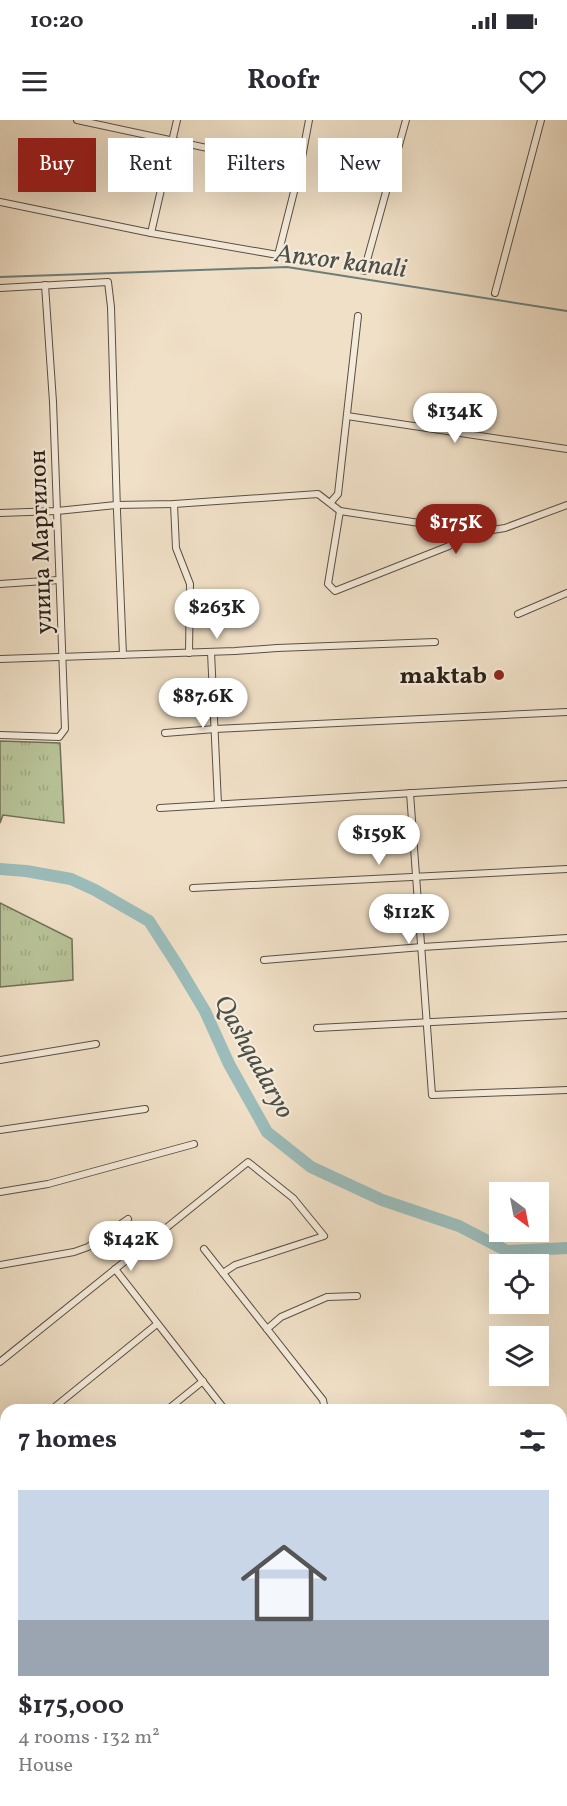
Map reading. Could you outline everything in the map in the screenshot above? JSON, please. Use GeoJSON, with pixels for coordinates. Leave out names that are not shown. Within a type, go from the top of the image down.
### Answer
{"type":"FeatureCollection","features":[{"type":"Feature","properties":{"kind":"street"},"geometry":{"type":"LineString","coordinates":[[77,120],[162,138]]}},
{"type":"Feature","properties":{"kind":"street"},"geometry":{"type":"LineString","coordinates":[[172,138],[177,120]]}},
{"type":"Feature","properties":{"kind":"street"},"geometry":{"type":"LineString","coordinates":[[306,138],[309,120]]}},
{"type":"Feature","properties":{"kind":"street"},"geometry":{"type":"LineString","coordinates":[[364,271],[406,120]]}},
{"type":"Feature","properties":{"kind":"street"},"geometry":{"type":"LineString","coordinates":[[495,293],[541,120]]}},
{"type":"Feature","properties":{"kind":"street"},"geometry":{"type":"LineString","coordinates":[[151,233],[160,192]]}},
{"type":"Feature","properties":{"kind":"street"},"geometry":{"type":"LineString","coordinates":[[0,202],[151,233],[278,255],[294,192]]}},
{"type":"Feature","properties":{"kind":"street"},"geometry":{"type":"LineString","coordinates":[[0,288],[108,282],[111,307],[116,505],[123,655]]}},
{"type":"Feature","properties":{"kind":"street","name":"улица Маргилон"},"geometry":{"type":"LineString","coordinates":[[0,735],[59,737],[65,729],[57,511],[45,285]]}},
{"type":"Feature","properties":{"kind":"street"},"geometry":{"type":"LineString","coordinates":[[331,502],[338,494],[358,316]]}},
{"type":"Feature","properties":{"kind":"street"},"geometry":{"type":"LineString","coordinates":[[347,416],[567,449]]}},
{"type":"Feature","properties":{"kind":"street"},"geometry":{"type":"LineString","coordinates":[[0,513],[318,494],[340,511],[486,531],[505,528],[567,505]]}},
{"type":"Feature","properties":{"kind":"street"},"geometry":{"type":"LineString","coordinates":[[174,504],[176,548],[190,584],[189,653]]}},
{"type":"Feature","properties":{"kind":"street"},"geometry":{"type":"LineString","coordinates":[[340,511],[328,584],[335,591],[449,546],[467,528]]}},
{"type":"Feature","properties":{"kind":"street"},"geometry":{"type":"LineString","coordinates":[[0,584],[59,580]]}},
{"type":"Feature","properties":{"kind":"street"},"geometry":{"type":"LineString","coordinates":[[518,614],[567,593]]}},
{"type":"Feature","properties":{"kind":"street"},"geometry":{"type":"LineString","coordinates":[[0,659],[435,642]]}},
{"type":"Feature","properties":{"kind":"street"},"geometry":{"type":"LineString","coordinates":[[211,652],[218,804]]}},
{"type":"Feature","properties":{"kind":"street"},"geometry":{"type":"LineString","coordinates":[[165,732],[567,712]]}},
{"type":"Feature","properties":{"kind":"street"},"geometry":{"type":"LineString","coordinates":[[160,808],[567,784]]}},
{"type":"Feature","properties":{"kind":"street"},"geometry":{"type":"LineString","coordinates":[[410,793],[432,1095],[567,1090]]}},
{"type":"Feature","properties":{"kind":"street"},"geometry":{"type":"LineString","coordinates":[[193,888],[567,869]]}},
{"type":"Feature","properties":{"kind":"street"},"geometry":{"type":"LineString","coordinates":[[264,960],[567,938]]}},
{"type":"Feature","properties":{"kind":"street"},"geometry":{"type":"LineString","coordinates":[[317,1028],[567,1016]]}},
{"type":"Feature","properties":{"kind":"street"},"geometry":{"type":"LineString","coordinates":[[0,1060],[96,1044]]}},
{"type":"Feature","properties":{"kind":"street"},"geometry":{"type":"LineString","coordinates":[[0,1130],[144,1109]]}},
{"type":"Feature","properties":{"kind":"street"},"geometry":{"type":"LineString","coordinates":[[0,1192],[48,1184],[194,1144]]}},
{"type":"Feature","properties":{"kind":"street"},"geometry":{"type":"LineString","coordinates":[[0,1362],[248,1162],[293,1198],[324,1236],[235,1265],[223,1273]]}},
{"type":"Feature","properties":{"kind":"street"},"geometry":{"type":"LineString","coordinates":[[0,1265],[74,1252],[88,1247],[128,1219]]}},
{"type":"Feature","properties":{"kind":"street"},"geometry":{"type":"LineString","coordinates":[[204,1249],[323,1400],[324,1404]]}},
{"type":"Feature","properties":{"kind":"street"},"geometry":{"type":"LineString","coordinates":[[115,1269],[220,1404]]}},
{"type":"Feature","properties":{"kind":"street"},"geometry":{"type":"LineString","coordinates":[[267,1329],[281,1317],[327,1297],[357,1296]]}},
{"type":"Feature","properties":{"kind":"street"},"geometry":{"type":"LineString","coordinates":[[58,1404],[157,1324]]}},
{"type":"Feature","properties":{"kind":"street"},"geometry":{"type":"LineString","coordinates":[[174,1404],[203,1381]]}},
{"type":"Feature","properties":{"kind":"green space"},"geometry":{"type":"Polygon","coordinates":[[[0,741],[60,743],[64,823],[3,815],[0,823],[0,741]]]}},
{"type":"Feature","properties":{"kind":"green space"},"geometry":{"type":"Polygon","coordinates":[[[0,903],[72,939],[73,980],[0,987],[0,903]]]}},
{"type":"Feature","properties":{"kind":"waterway","name":"Anxor kanali"},"geometry":{"type":"LineString","coordinates":[[0,277],[287,267],[567,311]]}},
{"type":"Feature","properties":{"kind":"waterway","name":"Qashqadaryo"},"geometry":{"type":"LineString","coordinates":[[0,869],[71,879],[149,921],[205,1011],[229,1064],[267,1132],[311,1167],[382,1200],[459,1226],[507,1251],[567,1248]]}},
{"type":"Feature","properties":{"kind":"place","name":"maktab"},"geometry":{"type":"Point","coordinates":[499,675]}}]}
